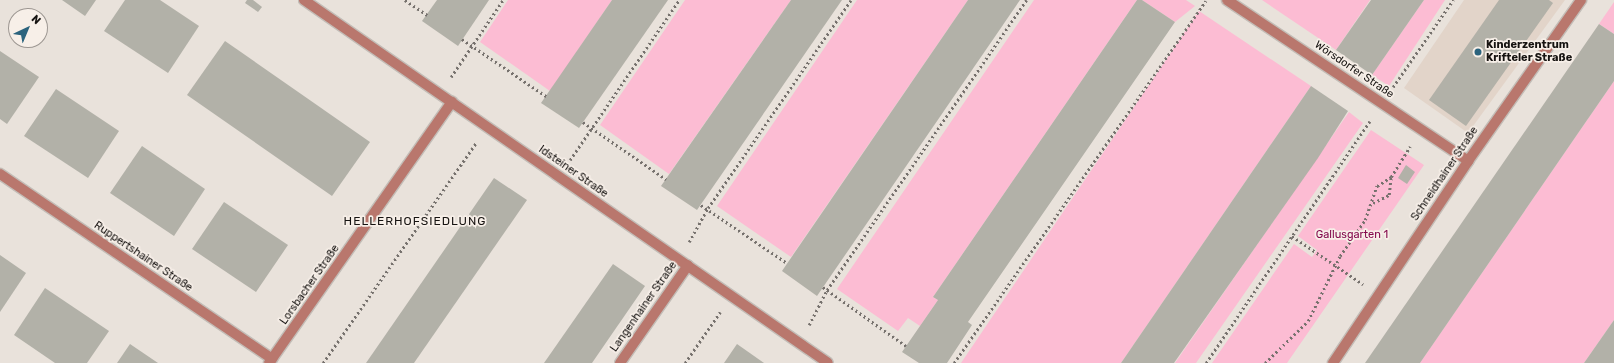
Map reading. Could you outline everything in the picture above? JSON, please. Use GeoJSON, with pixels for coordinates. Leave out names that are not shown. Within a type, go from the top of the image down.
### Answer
{"type":"FeatureCollection","features":[{"type":"Feature","properties":{"kind":"street","name":"Idsteiner Straße"},"geometry":{"type":"LineString","coordinates":[[304,0],[828,363]]}},
{"type":"Feature","properties":{"kind":"street","name":"Wörsdorfer Straße"},"geometry":{"type":"LineString","coordinates":[[1227,0],[1468,160]]}},
{"type":"Feature","properties":{"kind":"street","name":"Schneidhainer Straße"},"geometry":{"type":"LineString","coordinates":[[1333,363],[1468,160],[1581,0]]}},
{"type":"Feature","properties":{"kind":"street","name":"Lorsbacher Straße"},"geometry":{"type":"LineString","coordinates":[[271,361],[452,102]]}},
{"type":"Feature","properties":{"kind":"street","name":"Ruppertshainer Straße"},"geometry":{"type":"LineString","coordinates":[[0,174],[271,361]]}},
{"type":"Feature","properties":{"kind":"street","name":"Langenhainer Straße"},"geometry":{"type":"LineString","coordinates":[[620,363],[684,263]]}},
{"type":"Feature","properties":{"kind":"path"},"geometry":{"type":"LineString","coordinates":[[405,0],[427,15]]}},
{"type":"Feature","properties":{"kind":"path"},"geometry":{"type":"LineString","coordinates":[[440,94],[503,0]]}},
{"type":"Feature","properties":{"kind":"path"},"geometry":{"type":"LineString","coordinates":[[559,177],[679,0]]}},
{"type":"Feature","properties":{"kind":"path"},"geometry":{"type":"LineString","coordinates":[[684,263],[708,208],[850,0]]}},
{"type":"Feature","properties":{"kind":"path"},"geometry":{"type":"LineString","coordinates":[[800,343],[827,290],[1026,0]]}},
{"type":"Feature","properties":{"kind":"path"},"geometry":{"type":"LineString","coordinates":[[954,363],[1207,0]]}},
{"type":"Feature","properties":{"kind":"path"},"geometry":{"type":"LineString","coordinates":[[1206,363],[1453,0]]}},
{"type":"Feature","properties":{"kind":"path"},"geometry":{"type":"LineString","coordinates":[[462,39],[546,96]]}},
{"type":"Feature","properties":{"kind":"path"},"geometry":{"type":"LineString","coordinates":[[583,122],[666,179]]}},
{"type":"Feature","properties":{"kind":"path"},"geometry":{"type":"LineString","coordinates":[[323,363],[487,127]]}},
{"type":"Feature","properties":{"kind":"path"},"geometry":{"type":"LineString","coordinates":[[1265,363],[1308,321],[1335,267],[1365,220],[1373,203],[1377,186],[1390,177],[1420,128]]}},
{"type":"Feature","properties":{"kind":"path"},"geometry":{"type":"LineString","coordinates":[[1373,203],[1389,195],[1390,177]]}},
{"type":"Feature","properties":{"kind":"path"},"geometry":{"type":"LineString","coordinates":[[701,205],[708,208],[787,262]]}},
{"type":"Feature","properties":{"kind":"path"},"geometry":{"type":"LineString","coordinates":[[1292,236],[1335,267],[1379,294]]}},
{"type":"Feature","properties":{"kind":"path"},"geometry":{"type":"LineString","coordinates":[[823,288],[906,346]]}},
{"type":"Feature","properties":{"kind":"path"},"geometry":{"type":"LineString","coordinates":[[685,363],[731,296]]}},
{"type":"Feature","properties":{"kind":"shaded area","name":"Kinderzentrum Krifteler Straße"},"geometry":{"type":"Polygon","coordinates":[[[1464,0],[1565,0],[1468,133],[1404,88],[1464,0]]]}},
{"type":"Feature","properties":{"kind":"green space"},"geometry":{"type":"Polygon","coordinates":[[[508,0],[612,0],[550,91],[480,42],[508,0]]]}},
{"type":"Feature","properties":{"kind":"green space"},"geometry":{"type":"Polygon","coordinates":[[[685,0],[791,0],[669,174],[600,125],[685,0]]]}},
{"type":"Feature","properties":{"kind":"green space"},"geometry":{"type":"Polygon","coordinates":[[[857,0],[968,0],[791,257],[717,206],[857,0]]]}},
{"type":"Feature","properties":{"kind":"green space"},"geometry":{"type":"Polygon","coordinates":[[[1034,0],[1137,0],[933,297],[938,300],[920,326],[908,318],[898,331],[837,289],[1034,0]]]}},
{"type":"Feature","properties":{"kind":"green space"},"geometry":{"type":"Polygon","coordinates":[[[1142,0],[1186,0],[1195,6],[1175,22],[1142,0]]]}},
{"type":"Feature","properties":{"kind":"green space"},"geometry":{"type":"Polygon","coordinates":[[[1262,0],[1370,0],[1336,50],[1262,0]]]}},
{"type":"Feature","properties":{"kind":"green space"},"geometry":{"type":"Polygon","coordinates":[[[1424,0],[1445,0],[1389,86],[1372,75],[1424,0]]]}},
{"type":"Feature","properties":{"kind":"green space"},"geometry":{"type":"Polygon","coordinates":[[[1614,2],[1614,34],[1599,24],[1614,2]]]}},
{"type":"Feature","properties":{"kind":"green space"},"geometry":{"type":"Polygon","coordinates":[[[1199,11],[1311,86],[1121,363],[961,363],[1199,11]]]}},
{"type":"Feature","properties":{"kind":"green space"},"geometry":{"type":"Polygon","coordinates":[[[1614,81],[1614,320],[1584,363],[1420,363],[1614,81]]]}},
{"type":"Feature","properties":{"kind":"green space"},"geometry":{"type":"Polygon","coordinates":[[[1349,112],[1363,123],[1196,363],[1175,363],[1349,112]]]}},
{"type":"Feature","properties":{"kind":"green space","name":"Gallusgarten 1"},"geometry":{"type":"Polygon","coordinates":[[[1371,130],[1424,165],[1287,363],[1212,363],[1294,244],[1312,257],[1317,250],[1298,236],[1371,130]]]}},
{"type":"Feature","properties":{"kind":"building"},"geometry":{"type":"Polygon","coordinates":[[[62,0],[96,0],[85,16],[62,0]]]}},
{"type":"Feature","properties":{"kind":"building"},"geometry":{"type":"Polygon","coordinates":[[[125,0],[160,0],[199,26],[168,73],[104,31],[125,0]]]}},
{"type":"Feature","properties":{"kind":"building"},"geometry":{"type":"Polygon","coordinates":[[[247,0],[253,0],[262,7],[258,12],[245,3],[247,0]]]}},
{"type":"Feature","properties":{"kind":"building"},"geometry":{"type":"Polygon","coordinates":[[[437,0],[489,0],[458,46],[422,21],[437,0]]]}},
{"type":"Feature","properties":{"kind":"building"},"geometry":{"type":"Polygon","coordinates":[[[612,0],[668,0],[579,128],[541,103],[612,0]]]}},
{"type":"Feature","properties":{"kind":"building"},"geometry":{"type":"Polygon","coordinates":[[[791,0],[842,0],[697,210],[661,186],[791,0]]]}},
{"type":"Feature","properties":{"kind":"building"},"geometry":{"type":"Polygon","coordinates":[[[968,0],[1020,0],[817,296],[782,271],[968,0]]]}},
{"type":"Feature","properties":{"kind":"building"},"geometry":{"type":"Polygon","coordinates":[[[1137,0],[1142,0],[1175,22],[968,322],[972,325],[947,363],[919,363],[902,352],[938,300],[933,297],[1137,0]]]}},
{"type":"Feature","properties":{"kind":"building"},"geometry":{"type":"Polygon","coordinates":[[[1371,0],[1424,0],[1372,75],[1336,50],[1371,0]]]}},
{"type":"Feature","properties":{"kind":"building"},"geometry":{"type":"Polygon","coordinates":[[[1499,0],[1549,0],[1553,3],[1466,126],[1429,100],[1499,0]]]}},
{"type":"Feature","properties":{"kind":"building"},"geometry":{"type":"Polygon","coordinates":[[[1599,24],[1614,34],[1614,81],[1420,363],[1365,363],[1599,24]]]}},
{"type":"Feature","properties":{"kind":"building"},"geometry":{"type":"Polygon","coordinates":[[[225,41],[370,142],[332,196],[187,95],[225,41]]]}},
{"type":"Feature","properties":{"kind":"building"},"geometry":{"type":"Polygon","coordinates":[[[0,51],[39,77],[7,124],[0,119],[0,51]]]}},
{"type":"Feature","properties":{"kind":"building"},"geometry":{"type":"Polygon","coordinates":[[[1311,86],[1348,111],[1318,158],[1174,363],[1121,363],[1311,86]]]}},
{"type":"Feature","properties":{"kind":"building"},"geometry":{"type":"Polygon","coordinates":[[[56,89],[119,131],[88,178],[24,136],[56,89]]]}},
{"type":"Feature","properties":{"kind":"building"},"geometry":{"type":"Polygon","coordinates":[[[142,146],[205,189],[174,236],[110,193],[142,146]]]}},
{"type":"Feature","properties":{"kind":"building"},"geometry":{"type":"Polygon","coordinates":[[[1406,165],[1415,172],[1407,184],[1398,178],[1406,165]]]}},
{"type":"Feature","properties":{"kind":"building"},"geometry":{"type":"Polygon","coordinates":[[[494,178],[527,200],[414,363],[366,363],[494,178]]]}},
{"type":"Feature","properties":{"kind":"building"},"geometry":{"type":"Polygon","coordinates":[[[224,202],[288,245],[256,292],[192,249],[224,202]]]}},
{"type":"Feature","properties":{"kind":"building"},"geometry":{"type":"Polygon","coordinates":[[[0,255],[26,273],[0,312],[0,255]]]}},
{"type":"Feature","properties":{"kind":"building"},"geometry":{"type":"Polygon","coordinates":[[[613,264],[645,286],[592,363],[544,363],[613,264]]]}},
{"type":"Feature","properties":{"kind":"building"},"geometry":{"type":"Polygon","coordinates":[[[45,288],[109,331],[87,363],[55,363],[14,335],[45,288]]]}},
{"type":"Feature","properties":{"kind":"building"},"geometry":{"type":"Polygon","coordinates":[[[1614,320],[1614,363],[1584,363],[1614,320]]]}},
{"type":"Feature","properties":{"kind":"building"},"geometry":{"type":"Polygon","coordinates":[[[130,344],[158,363],[117,363],[130,344]]]}},
{"type":"Feature","properties":{"kind":"building"},"geometry":{"type":"Polygon","coordinates":[[[737,344],[764,363],[724,363],[737,344]]]}},
{"type":"Feature","properties":{"kind":"place","name":"Kinderzentrum Krifteler Straße"},"geometry":{"type":"Point","coordinates":[1478,52]}},
{"type":"Feature","properties":{"kind":"district","name":"HELLERHOFSIEDLUNG"},"geometry":{"type":"Point","coordinates":[415,222]}}]}
